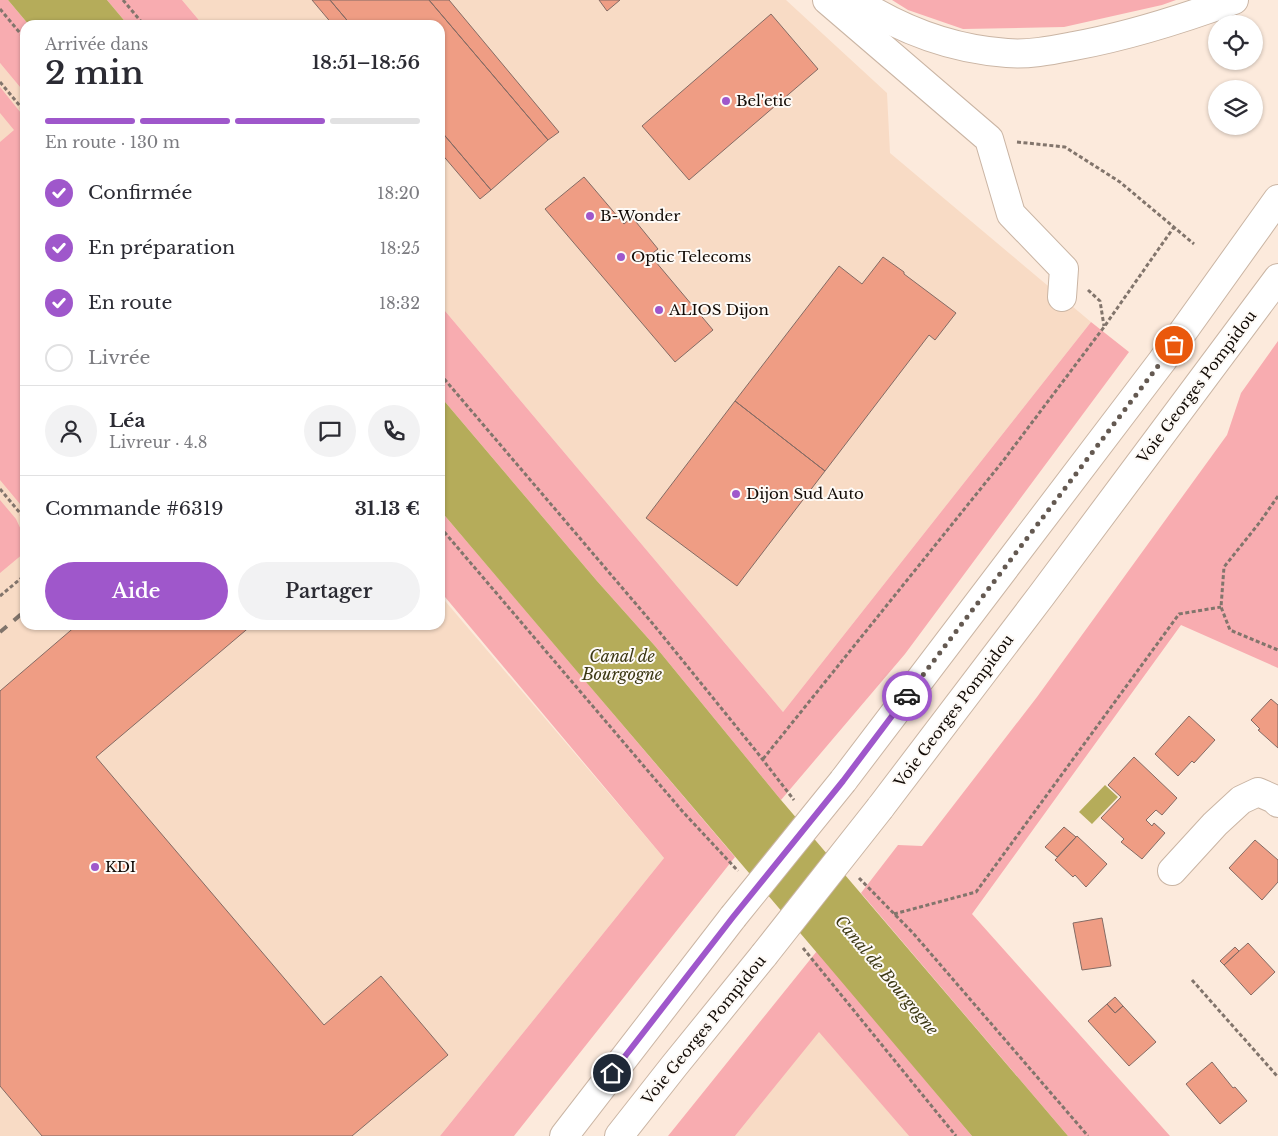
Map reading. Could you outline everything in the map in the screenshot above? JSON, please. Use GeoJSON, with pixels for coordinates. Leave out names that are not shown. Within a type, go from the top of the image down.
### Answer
{"type":"FeatureCollection","features":[{"type":"Feature","properties":{"kind":"main road"},"geometry":{"type":"LineString","coordinates":[[827,0],[990,139],[1011,214],[1064,269],[1062,297]]}},
{"type":"Feature","properties":{"kind":"main road"},"geometry":{"type":"LineString","coordinates":[[854,0],[930,88]]}},
{"type":"Feature","properties":{"kind":"main road"},"geometry":{"type":"LineString","coordinates":[[854,0],[876,14],[934,40],[1008,53],[1053,50],[1103,41],[1198,13],[1234,0]]}},
{"type":"Feature","properties":{"kind":"main road"},"geometry":{"type":"LineString","coordinates":[[564,1136],[733,917],[843,781],[1162,361],[1278,199]]}},
{"type":"Feature","properties":{"kind":"main road","name":"Voie Georges Pompidou"},"geometry":{"type":"LineString","coordinates":[[619,1136],[880,808],[1278,278]]}},
{"type":"Feature","properties":{"kind":"main road"},"geometry":{"type":"LineString","coordinates":[[1172,870],[1215,824],[1241,800],[1258,792],[1274,799],[1278,803]]}},
{"type":"Feature","properties":{"kind":"path"},"geometry":{"type":"LineString","coordinates":[[123,0],[140,20]]}},
{"type":"Feature","properties":{"kind":"path"},"geometry":{"type":"LineString","coordinates":[[0,9],[20,33]]}},
{"type":"Feature","properties":{"kind":"path"},"geometry":{"type":"LineString","coordinates":[[0,82],[20,106]]}},
{"type":"Feature","properties":{"kind":"path"},"geometry":{"type":"LineString","coordinates":[[990,139],[1065,147],[1120,182],[1194,244]]}},
{"type":"Feature","properties":{"kind":"path"},"geometry":{"type":"LineString","coordinates":[[762,759],[1003,461],[1100,332],[1174,227]]}},
{"type":"Feature","properties":{"kind":"path"},"geometry":{"type":"LineString","coordinates":[[445,380],[653,624],[800,807]]}},
{"type":"Feature","properties":{"kind":"path"},"geometry":{"type":"LineString","coordinates":[[0,489],[20,514]]}},
{"type":"Feature","properties":{"kind":"path"},"geometry":{"type":"LineString","coordinates":[[1278,496],[1224,567],[1221,607],[1230,630],[1278,650]]}},
{"type":"Feature","properties":{"kind":"path"},"geometry":{"type":"LineString","coordinates":[[445,533],[683,812],[739,872]]}},
{"type":"Feature","properties":{"kind":"path"},"geometry":{"type":"LineString","coordinates":[[0,596],[20,579]]}},
{"type":"Feature","properties":{"kind":"path"},"geometry":{"type":"LineString","coordinates":[[894,914],[976,892],[1178,614],[1221,607]]}},
{"type":"Feature","properties":{"kind":"path"},"geometry":{"type":"LineString","coordinates":[[858,876],[913,933],[1088,1136]]}},
{"type":"Feature","properties":{"kind":"path"},"geometry":{"type":"LineString","coordinates":[[801,946],[956,1136]]}},
{"type":"Feature","properties":{"kind":"path"},"geometry":{"type":"LineString","coordinates":[[1192,980],[1278,1077]]}},
{"type":"Feature","properties":{"kind":"path"},"geometry":{"type":"LineString","coordinates":[[1271,1069],[1278,1072]]}},
{"type":"Feature","properties":{"kind":"shaded area"},"geometry":{"type":"Polygon","coordinates":[[[0,0],[8,0],[25,20],[20,20],[20,87],[0,63],[0,0]]]}},
{"type":"Feature","properties":{"kind":"shaded area"},"geometry":{"type":"Polygon","coordinates":[[[107,0],[182,0],[199,20],[124,20],[107,0]]]}},
{"type":"Feature","properties":{"kind":"shaded area"},"geometry":{"type":"Polygon","coordinates":[[[182,0],[786,0],[887,93],[890,153],[1091,322],[783,712],[445,311],[445,20],[199,20],[182,0]]]}},
{"type":"Feature","properties":{"kind":"shaded area"},"geometry":{"type":"Polygon","coordinates":[[[892,0],[1176,0],[1162,5],[1064,27],[963,29],[908,10],[892,0]]]}},
{"type":"Feature","properties":{"kind":"shaded area"},"geometry":{"type":"Polygon","coordinates":[[[0,63],[20,87],[20,630],[445,630],[445,601],[664,858],[440,1136],[0,1136],[0,63]]]}},
{"type":"Feature","properties":{"kind":"shaded area"},"geometry":{"type":"Polygon","coordinates":[[[0,87],[20,112],[20,504],[0,480],[0,142],[14,130],[0,113],[0,87]]]}},
{"type":"Feature","properties":{"kind":"shaded area"},"geometry":{"type":"Polygon","coordinates":[[[445,311],[783,712],[1091,322],[1129,352],[905,654],[781,800],[655,646],[597,581],[445,402],[445,311]]]}},
{"type":"Feature","properties":{"kind":"shaded area"},"geometry":{"type":"Polygon","coordinates":[[[1278,341],[1278,668],[1181,625],[972,914],[1170,1136],[1068,1136],[861,893],[898,845],[922,846],[1037,697],[1227,435],[1241,393],[1278,341]]]}},
{"type":"Feature","properties":{"kind":"shaded area"},"geometry":{"type":"Polygon","coordinates":[[[0,500],[16,519],[20,528],[20,556],[0,573],[0,500]]]}},
{"type":"Feature","properties":{"kind":"shaded area"},"geometry":{"type":"Polygon","coordinates":[[[445,516],[735,857],[514,1136],[440,1136],[664,858],[445,597],[445,516]]]}},
{"type":"Feature","properties":{"kind":"shaded area"},"geometry":{"type":"Polygon","coordinates":[[[817,951],[972,1136],[909,1136],[819,1032],[735,1136],[668,1136],[817,951]]]}},
{"type":"Feature","properties":{"kind":"shaded area"},"geometry":{"type":"Polygon","coordinates":[[[819,1031],[909,1136],[735,1136],[819,1031]]]}},
{"type":"Feature","properties":{"kind":"water"},"geometry":{"type":"Polygon","coordinates":[[[8,0],[107,0],[124,20],[25,20],[8,0]]]}},
{"type":"Feature","properties":{"kind":"water","name":"Canal de Bourgogne"},"geometry":{"type":"Polygon","coordinates":[[[445,402],[597,581],[655,646],[781,800],[1068,1136],[972,1136],[445,516],[445,402]]]}},
{"type":"Feature","properties":{"kind":"water"},"geometry":{"type":"Polygon","coordinates":[[[1105,785],[1118,797],[1092,824],[1079,812],[1105,785]]]}},
{"type":"Feature","properties":{"kind":"building"},"geometry":{"type":"Polygon","coordinates":[[[312,0],[330,0],[347,20],[329,20],[312,0]]]}},
{"type":"Feature","properties":{"kind":"building"},"geometry":{"type":"Polygon","coordinates":[[[330,0],[429,0],[548,140],[491,190],[445,136],[445,20],[347,20],[330,0]]]}},
{"type":"Feature","properties":{"kind":"building"},"geometry":{"type":"Polygon","coordinates":[[[429,0],[449,0],[559,132],[548,140],[429,0]]]}},
{"type":"Feature","properties":{"kind":"building"},"geometry":{"type":"Polygon","coordinates":[[[599,0],[620,0],[607,11],[599,0]]]}},
{"type":"Feature","properties":{"kind":"building"},"geometry":{"type":"Polygon","coordinates":[[[771,14],[818,69],[689,180],[642,126],[771,14]]]}},
{"type":"Feature","properties":{"kind":"building"},"geometry":{"type":"Polygon","coordinates":[[[445,136],[491,190],[480,199],[445,158],[445,136]]]}},
{"type":"Feature","properties":{"kind":"building"},"geometry":{"type":"Polygon","coordinates":[[[584,177],[624,224],[632,217],[658,249],[650,255],[713,330],[675,362],[545,209],[584,177]]]}},
{"type":"Feature","properties":{"kind":"building"},"geometry":{"type":"Polygon","coordinates":[[[883,257],[956,313],[935,340],[929,335],[825,471],[735,401],[839,266],[862,284],[883,257]]]}},
{"type":"Feature","properties":{"kind":"building","name":"Dijon Sud Auto"},"geometry":{"type":"Polygon","coordinates":[[[735,401],[825,471],[737,586],[646,518],[735,401]]]}},
{"type":"Feature","properties":{"kind":"building","name":"KDI"},"geometry":{"type":"Polygon","coordinates":[[[71,630],[246,630],[96,757],[324,1025],[381,976],[448,1055],[352,1136],[42,1136],[0,1086],[0,691],[71,630]]]}},
{"type":"Feature","properties":{"kind":"building"},"geometry":{"type":"Polygon","coordinates":[[[1271,699],[1278,705],[1278,748],[1258,730],[1260,729],[1251,720],[1271,699]]]}},
{"type":"Feature","properties":{"kind":"building"},"geometry":{"type":"Polygon","coordinates":[[[1189,716],[1215,740],[1194,763],[1192,761],[1178,776],[1155,754],[1189,716]]]}},
{"type":"Feature","properties":{"kind":"building"},"geometry":{"type":"Polygon","coordinates":[[[1134,757],[1177,798],[1162,815],[1156,810],[1146,820],[1152,826],[1154,823],[1165,833],[1142,859],[1121,842],[1124,839],[1101,818],[1121,797],[1108,785],[1134,757]]]}},
{"type":"Feature","properties":{"kind":"building"},"geometry":{"type":"Polygon","coordinates":[[[1064,827],[1076,837],[1057,857],[1045,847],[1064,827]]]}},
{"type":"Feature","properties":{"kind":"building"},"geometry":{"type":"Polygon","coordinates":[[[1077,836],[1107,864],[1086,887],[1075,875],[1073,877],[1055,860],[1077,836]]]}},
{"type":"Feature","properties":{"kind":"building"},"geometry":{"type":"Polygon","coordinates":[[[1255,840],[1278,860],[1278,882],[1262,900],[1229,868],[1255,840]]]}},
{"type":"Feature","properties":{"kind":"building"},"geometry":{"type":"Polygon","coordinates":[[[1102,918],[1111,966],[1082,970],[1073,923],[1102,918]]]}},
{"type":"Feature","properties":{"kind":"building"},"geometry":{"type":"Polygon","coordinates":[[[1248,943],[1275,972],[1251,995],[1224,965],[1248,943]]]}},
{"type":"Feature","properties":{"kind":"building"},"geometry":{"type":"Polygon","coordinates":[[[1235,947],[1239,951],[1224,965],[1220,961],[1235,947]]]}},
{"type":"Feature","properties":{"kind":"building"},"geometry":{"type":"Polygon","coordinates":[[[1115,997],[1123,1006],[1115,1013],[1107,1004],[1115,997]]]}},
{"type":"Feature","properties":{"kind":"building"},"geometry":{"type":"Polygon","coordinates":[[[1107,1004],[1115,1013],[1123,1006],[1156,1042],[1129,1066],[1088,1021],[1107,1004]]]}},
{"type":"Feature","properties":{"kind":"building"},"geometry":{"type":"Polygon","coordinates":[[[1212,1062],[1233,1088],[1235,1087],[1247,1101],[1220,1124],[1186,1084],[1212,1062]]]}},
{"type":"Feature","properties":{"kind":"railway"},"geometry":{"type":"LineString","coordinates":[[0,632],[20,615]]}},
{"type":"Feature","properties":{"kind":"way so far"},"geometry":{"type":"LineString","coordinates":[[907,696],[1174,345]]}},
{"type":"Feature","properties":{"kind":"place","name":"Bel'etic"},"geometry":{"type":"Point","coordinates":[726,101]}},
{"type":"Feature","properties":{"kind":"place","name":"B-Wonder"},"geometry":{"type":"Point","coordinates":[590,216]}},
{"type":"Feature","properties":{"kind":"place","name":"Optic Telecoms"},"geometry":{"type":"Point","coordinates":[621,257]}},
{"type":"Feature","properties":{"kind":"place","name":"ALIOS Dijon"},"geometry":{"type":"Point","coordinates":[659,310]}},
{"type":"Feature","properties":{"kind":"place","name":"Dijon Sud Auto"},"geometry":{"type":"Point","coordinates":[736,494]}},
{"type":"Feature","properties":{"kind":"place","name":"KDI"},"geometry":{"type":"Point","coordinates":[95,867]}},
{"type":"Feature","properties":{"kind":"route"},"geometry":{"type":"LineString","coordinates":[[612,1073],[733,917],[843,781],[907,696]]}}]}
